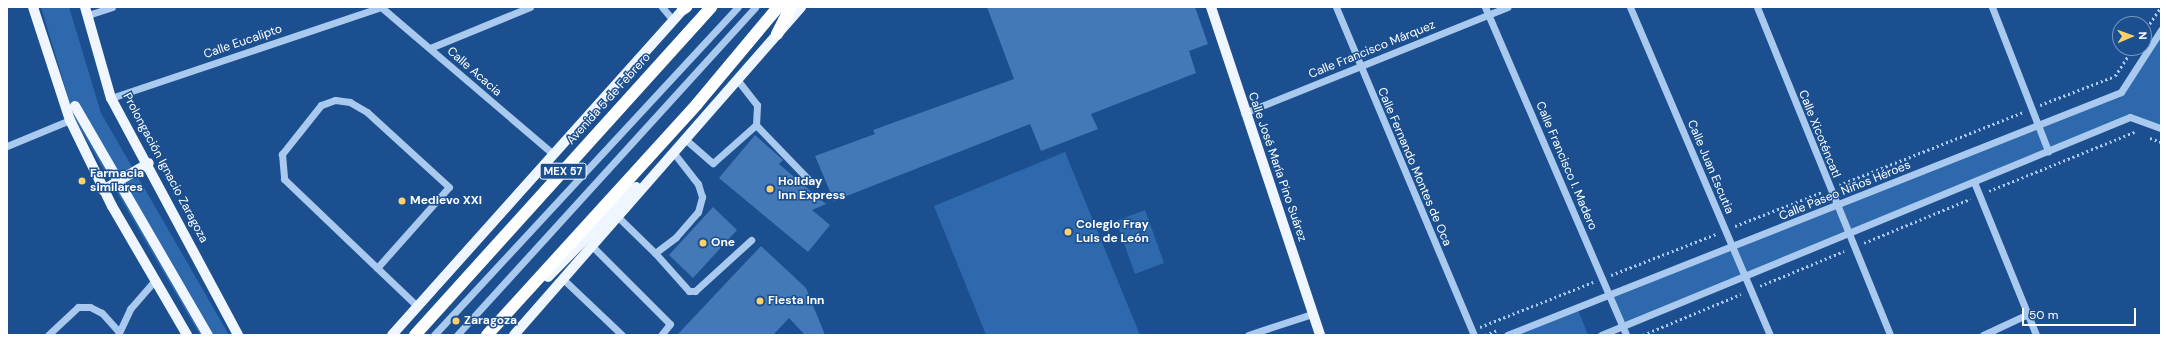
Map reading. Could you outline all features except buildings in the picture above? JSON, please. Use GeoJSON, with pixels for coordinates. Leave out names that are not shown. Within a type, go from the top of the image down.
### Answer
{"type":"FeatureCollection","features":[{"type":"Feature","properties":{"kind":"highway","name":"Avenida 5 de Febrero"},"geometry":{"type":"LineString","coordinates":[[415,335],[711,7]]}},
{"type":"Feature","properties":{"kind":"highway"},"geometry":{"type":"LineString","coordinates":[[487,335],[696,104],[778,7]]}},
{"type":"Feature","properties":{"kind":"highway"},"geometry":{"type":"LineString","coordinates":[[777,34],[791,7]]}},
{"type":"Feature","properties":{"kind":"main road"},"geometry":{"type":"LineString","coordinates":[[33,7],[70,120],[103,190],[188,335]]}},
{"type":"Feature","properties":{"kind":"main road"},"geometry":{"type":"LineString","coordinates":[[514,335],[801,7]]}},
{"type":"Feature","properties":{"kind":"main road","name":"Calle José María Pino Suárez"},"geometry":{"type":"LineString","coordinates":[[1211,7],[1244,113],[1320,335]]}},
{"type":"Feature","properties":{"kind":"main road","name":"Avenida 5 de Febrero"},"geometry":{"type":"LineString","coordinates":[[392,335],[684,8]]}},
{"type":"Feature","properties":{"kind":"main road","name":"Prolongación Ignacio Zaragoza"},"geometry":{"type":"LineString","coordinates":[[87,11],[111,98],[149,163],[238,335]]}},
{"type":"Feature","properties":{"kind":"main road"},"geometry":{"type":"LineString","coordinates":[[58,84],[75,106],[208,335]]}},
{"type":"Feature","properties":{"kind":"main road"},"geometry":{"type":"LineString","coordinates":[[492,335],[597,225],[666,160]]}},
{"type":"Feature","properties":{"kind":"main road"},"geometry":{"type":"LineString","coordinates":[[103,190],[149,163]]}},
{"type":"Feature","properties":{"kind":"street"},"geometry":{"type":"LineString","coordinates":[[87,11],[112,7]]}},
{"type":"Feature","properties":{"kind":"street","name":"Calle Acacia"},"geometry":{"type":"LineString","coordinates":[[381,7],[553,154]]}},
{"type":"Feature","properties":{"kind":"street","name":"Calle Eucalipto"},"geometry":{"type":"LineString","coordinates":[[111,98],[381,7]]}},
{"type":"Feature","properties":{"kind":"street"},"geometry":{"type":"LineString","coordinates":[[430,48],[530,7]]}},
{"type":"Feature","properties":{"kind":"street"},"geometry":{"type":"LineString","coordinates":[[662,7],[673,20]]}},
{"type":"Feature","properties":{"kind":"street"},"geometry":{"type":"LineString","coordinates":[[434,335],[738,7]]}},
{"type":"Feature","properties":{"kind":"street"},"geometry":{"type":"LineString","coordinates":[[457,335],[755,7]]}},
{"type":"Feature","properties":{"kind":"street","name":"Calle Fernando Montes de Oca"},"geometry":{"type":"LineString","coordinates":[[1336,7],[1359,67],[1473,333]]}},
{"type":"Feature","properties":{"kind":"street","name":"Calle Francisco I. Madero"},"geometry":{"type":"LineString","coordinates":[[1485,7],[1626,335]]}},
{"type":"Feature","properties":{"kind":"street","name":"Calle Francisco Márquez"},"geometry":{"type":"LineString","coordinates":[[1244,113],[1508,7]]}},
{"type":"Feature","properties":{"kind":"street","name":"Calle Juan Escutia"},"geometry":{"type":"LineString","coordinates":[[1630,7],[1770,335]]}},
{"type":"Feature","properties":{"kind":"street","name":"Calle Xicoténcatl"},"geometry":{"type":"LineString","coordinates":[[1757,7],[1836,206],[1890,335]]}},
{"type":"Feature","properties":{"kind":"street"},"geometry":{"type":"LineString","coordinates":[[1992,7],[2040,124],[2048,151]]}},
{"type":"Feature","properties":{"kind":"street","name":"Calle Paseo Niños Héroes"},"geometry":{"type":"LineString","coordinates":[[1507,335],[1732,248],[2121,92],[2161,30]]}},
{"type":"Feature","properties":{"kind":"street"},"geometry":{"type":"LineString","coordinates":[[685,139],[713,163],[756,126],[757,105],[737,79]]}},
{"type":"Feature","properties":{"kind":"street"},"geometry":{"type":"LineString","coordinates":[[377,268],[449,187],[367,112],[350,102],[335,100],[321,105],[282,154],[281,167],[284,179],[377,268],[418,307]]}},
{"type":"Feature","properties":{"kind":"street"},"geometry":{"type":"LineString","coordinates":[[1601,335],[2130,118],[2161,128]]}},
{"type":"Feature","properties":{"kind":"street"},"geometry":{"type":"LineString","coordinates":[[7,146],[70,120]]}},
{"type":"Feature","properties":{"kind":"street"},"geometry":{"type":"LineString","coordinates":[[756,126],[809,180]]}},
{"type":"Feature","properties":{"kind":"street"},"geometry":{"type":"LineString","coordinates":[[655,253],[676,237],[698,212],[702,197],[698,184],[673,152]]}},
{"type":"Feature","properties":{"kind":"street"},"geometry":{"type":"LineString","coordinates":[[1974,182],[2036,335]]}},
{"type":"Feature","properties":{"kind":"street"},"geometry":{"type":"LineString","coordinates":[[617,216],[655,253],[689,291],[695,291],[751,240]]}},
{"type":"Feature","properties":{"kind":"street"},"geometry":{"type":"LineString","coordinates":[[592,246],[670,324],[661,335]]}},
{"type":"Feature","properties":{"kind":"street"},"geometry":{"type":"LineString","coordinates":[[563,279],[622,335]]}},
{"type":"Feature","properties":{"kind":"street"},"geometry":{"type":"LineString","coordinates":[[48,335],[78,307],[90,307],[102,313],[119,333],[130,309],[155,280]]}},
{"type":"Feature","properties":{"kind":"street"},"geometry":{"type":"LineString","coordinates":[[1248,335],[1312,314]]}},
{"type":"Feature","properties":{"kind":"street"},"geometry":{"type":"LineString","coordinates":[[1983,335],[2028,314]]}},
{"type":"Feature","properties":{"kind":"path"},"geometry":{"type":"LineString","coordinates":[[2152,20],[2160,7]]}},
{"type":"Feature","properties":{"kind":"path"},"geometry":{"type":"LineString","coordinates":[[1473,333],[1602,278],[2115,76],[2128,56]]}},
{"type":"Feature","properties":{"kind":"path"},"geometry":{"type":"LineString","coordinates":[[1643,335],[2133,131],[2140,134]]}},
{"type":"Feature","properties":{"kind":"path"},"geometry":{"type":"LineString","coordinates":[[2147,136],[2161,142]]}},
{"type":"Feature","properties":{"kind":"shaded area"},"geometry":{"type":"Polygon","coordinates":[[[41,7],[69,7],[101,113],[229,335],[200,335],[75,120],[41,7]]]}},
{"type":"Feature","properties":{"kind":"shaded area"},"geometry":{"type":"Polygon","coordinates":[[[2161,34],[2161,130],[2129,117],[1623,326],[1610,297],[2120,92],[2145,56],[2152,56],[2152,47],[2161,34]]]}},
{"type":"Feature","properties":{"kind":"shaded area"},"geometry":{"type":"Polygon","coordinates":[[[1065,152],[1140,335],[986,335],[934,206],[1065,152]]]}},
{"type":"Feature","properties":{"kind":"shaded area"},"geometry":{"type":"Polygon","coordinates":[[[1145,210],[1164,263],[1135,274],[1116,221],[1145,210]]]}},
{"type":"Feature","properties":{"kind":"shaded area"},"geometry":{"type":"Polygon","coordinates":[[[1578,310],[1588,335],[1518,335],[1578,310]]]}},
{"type":"Feature","properties":{"kind":"place","name":"Farmacia similares"},"geometry":{"type":"Point","coordinates":[82,181]}},
{"type":"Feature","properties":{"kind":"place","name":"Holiday Inn Express"},"geometry":{"type":"Point","coordinates":[770,189]}},
{"type":"Feature","properties":{"kind":"place","name":"Medievo XXI"},"geometry":{"type":"Point","coordinates":[402,201]}},
{"type":"Feature","properties":{"kind":"place","name":"Colegio Fray Luis de León"},"geometry":{"type":"Point","coordinates":[1068,232]}},
{"type":"Feature","properties":{"kind":"place","name":"One"},"geometry":{"type":"Point","coordinates":[703,243]}},
{"type":"Feature","properties":{"kind":"place","name":"Fiesta Inn"},"geometry":{"type":"Point","coordinates":[760,301]}},
{"type":"Feature","properties":{"kind":"place","name":"Zaragoza"},"geometry":{"type":"Point","coordinates":[456,321]}}]}
